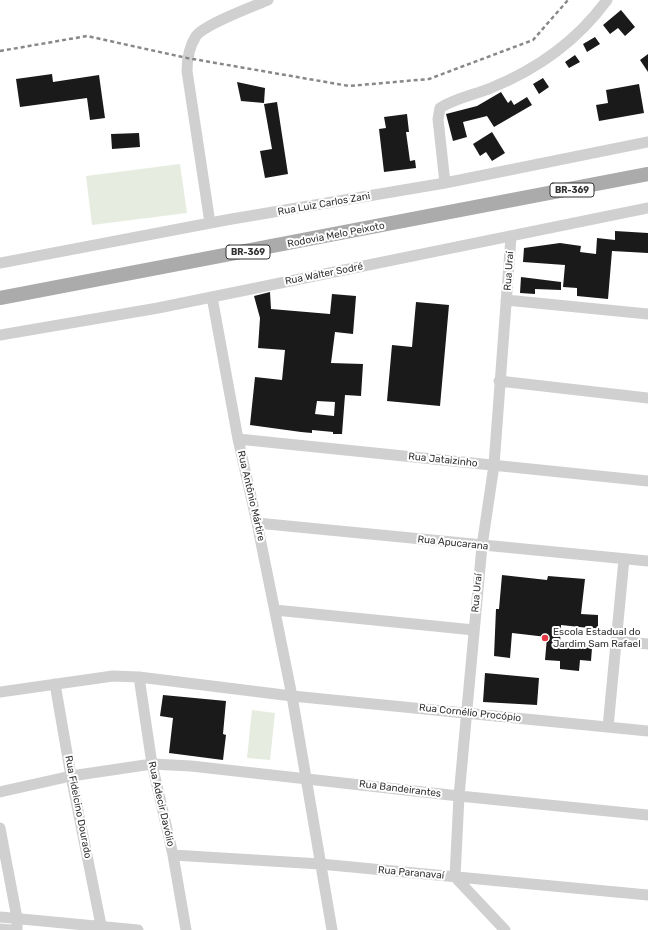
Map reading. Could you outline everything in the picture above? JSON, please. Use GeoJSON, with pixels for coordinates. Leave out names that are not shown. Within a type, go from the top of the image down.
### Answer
{"type":"FeatureCollection","features":[{"type":"Feature","properties":{"kind":"main road","name":"Rodovia Melo Peixoto"},"geometry":{"type":"LineString","coordinates":[[0,298],[648,174]]}},
{"type":"Feature","properties":{"kind":"street"},"geometry":{"type":"LineString","coordinates":[[210,224],[187,71],[187,58],[190,47],[197,34],[208,27],[268,0]]}},
{"type":"Feature","properties":{"kind":"street"},"geometry":{"type":"LineString","coordinates":[[445,184],[438,119],[440,108],[512,80],[534,67],[577,36],[607,0]]}},
{"type":"Feature","properties":{"kind":"street","name":"Rua Luiz Carlos Zani"},"geometry":{"type":"LineString","coordinates":[[0,263],[210,224],[445,184],[648,142]]}},
{"type":"Feature","properties":{"kind":"street","name":"Rua Walter Sodré"},"geometry":{"type":"LineString","coordinates":[[0,335],[212,297],[648,208]]}},
{"type":"Feature","properties":{"kind":"street","name":"Rua Uraí"},"geometry":{"type":"LineString","coordinates":[[455,877],[459,796],[482,546],[494,465],[499,381],[511,237]]}},
{"type":"Feature","properties":{"kind":"street","name":"Rua Antônio Mártire"},"geometry":{"type":"LineString","coordinates":[[212,297],[238,439],[275,610],[308,778],[320,864],[332,930]]}},
{"type":"Feature","properties":{"kind":"street"},"geometry":{"type":"LineString","coordinates":[[506,300],[648,314]]}},
{"type":"Feature","properties":{"kind":"street"},"geometry":{"type":"LineString","coordinates":[[499,381],[648,398]]}},
{"type":"Feature","properties":{"kind":"street","name":"Rua Jataizinho"},"geometry":{"type":"LineString","coordinates":[[238,439],[648,481]]}},
{"type":"Feature","properties":{"kind":"street","name":"Rua Apucarana"},"geometry":{"type":"LineString","coordinates":[[257,523],[648,561]]}},
{"type":"Feature","properties":{"kind":"street"},"geometry":{"type":"LineString","coordinates":[[608,727],[624,559]]}},
{"type":"Feature","properties":{"kind":"street"},"geometry":{"type":"LineString","coordinates":[[275,610],[474,630]]}},
{"type":"Feature","properties":{"kind":"street"},"geometry":{"type":"LineString","coordinates":[[616,641],[648,644]]}},
{"type":"Feature","properties":{"kind":"street","name":"Rua Cornélio Procópio"},"geometry":{"type":"LineString","coordinates":[[0,692],[113,676],[139,677],[292,696],[648,731]]}},
{"type":"Feature","properties":{"kind":"street","name":"Rua Adecir Davólio"},"geometry":{"type":"LineString","coordinates":[[139,677],[152,764],[173,855],[186,930]]}},
{"type":"Feature","properties":{"kind":"street","name":"Rua Fidelcino Dourado"},"geometry":{"type":"LineString","coordinates":[[55,684],[71,776],[103,929]]}},
{"type":"Feature","properties":{"kind":"street","name":"Rua Bandeirantes"},"geometry":{"type":"LineString","coordinates":[[0,792],[71,776],[152,764],[308,778],[459,796],[648,815]]}},
{"type":"Feature","properties":{"kind":"street"},"geometry":{"type":"LineString","coordinates":[[0,828],[17,918],[17,930]]}},
{"type":"Feature","properties":{"kind":"street","name":"Rua Paranavaí"},"geometry":{"type":"LineString","coordinates":[[173,855],[320,864],[648,895]]}},
{"type":"Feature","properties":{"kind":"street"},"geometry":{"type":"LineString","coordinates":[[455,877],[505,930]]}},
{"type":"Feature","properties":{"kind":"street"},"geometry":{"type":"LineString","coordinates":[[0,917],[103,929],[138,930]]}},
{"type":"Feature","properties":{"kind":"street"},"geometry":{"type":"LineString","coordinates":[[0,929],[11,930]]}},
{"type":"Feature","properties":{"kind":"shaded area"},"geometry":{"type":"Polygon","coordinates":[[[180,164],[187,213],[92,225],[86,176],[180,164]]]}},
{"type":"Feature","properties":{"kind":"shaded area"},"geometry":{"type":"Polygon","coordinates":[[[252,710],[275,713],[270,760],[247,758],[252,710]]]}},
{"type":"Feature","properties":{"kind":"building"},"geometry":{"type":"Polygon","coordinates":[[[621,10],[635,27],[625,36],[618,28],[610,34],[603,25],[621,10]]]}},
{"type":"Feature","properties":{"kind":"building"},"geometry":{"type":"Polygon","coordinates":[[[595,37],[600,44],[587,52],[583,44],[595,37]]]}},
{"type":"Feature","properties":{"kind":"building"},"geometry":{"type":"Polygon","coordinates":[[[648,54],[648,72],[640,60],[648,54]]]}},
{"type":"Feature","properties":{"kind":"building"},"geometry":{"type":"Polygon","coordinates":[[[575,55],[580,62],[569,68],[565,62],[575,55]]]}},
{"type":"Feature","properties":{"kind":"building"},"geometry":{"type":"Polygon","coordinates":[[[52,74],[53,82],[99,75],[105,118],[90,120],[87,98],[20,107],[16,79],[52,74]]]}},
{"type":"Feature","properties":{"kind":"building"},"geometry":{"type":"Polygon","coordinates":[[[543,78],[549,87],[539,94],[533,84],[543,78]]]}},
{"type":"Feature","properties":{"kind":"building"},"geometry":{"type":"Polygon","coordinates":[[[237,82],[265,88],[264,103],[241,101],[237,82]]]}},
{"type":"Feature","properties":{"kind":"building"},"geometry":{"type":"Polygon","coordinates":[[[639,84],[644,113],[599,121],[596,105],[608,103],[606,90],[639,84]]]}},
{"type":"Feature","properties":{"kind":"building"},"geometry":{"type":"Polygon","coordinates":[[[501,92],[508,103],[511,100],[514,105],[527,97],[532,105],[494,127],[487,116],[463,122],[467,137],[453,141],[446,114],[477,106],[501,92]]]}},
{"type":"Feature","properties":{"kind":"building"},"geometry":{"type":"Polygon","coordinates":[[[277,102],[288,174],[265,178],[260,151],[272,149],[264,104],[277,102]]]}},
{"type":"Feature","properties":{"kind":"building"},"geometry":{"type":"Polygon","coordinates":[[[407,114],[409,132],[406,132],[410,161],[415,160],[416,168],[384,172],[379,129],[386,128],[384,117],[407,114]]]}},
{"type":"Feature","properties":{"kind":"building"},"geometry":{"type":"Polygon","coordinates":[[[492,132],[505,153],[492,161],[486,152],[480,156],[473,144],[492,132]]]}},
{"type":"Feature","properties":{"kind":"building"},"geometry":{"type":"Polygon","coordinates":[[[139,133],[140,147],[112,149],[111,134],[139,133]]]}},
{"type":"Feature","properties":{"kind":"building"},"geometry":{"type":"Polygon","coordinates":[[[615,231],[648,233],[648,253],[612,251],[608,299],[577,296],[577,288],[563,287],[565,265],[523,262],[524,248],[560,243],[581,246],[580,252],[596,254],[597,238],[615,240],[615,231]]]}},
{"type":"Feature","properties":{"kind":"building"},"geometry":{"type":"Polygon","coordinates":[[[521,277],[561,282],[561,290],[535,289],[535,294],[520,293],[521,277]]]}},
{"type":"Feature","properties":{"kind":"building"},"geometry":{"type":"Polygon","coordinates":[[[270,292],[271,309],[330,314],[332,294],[356,296],[353,334],[335,332],[331,363],[363,364],[361,396],[345,395],[342,434],[312,430],[312,433],[301,432],[250,425],[255,377],[282,380],[285,350],[258,348],[260,318],[254,296],[270,292]],[[317,401],[315,414],[334,416],[335,402],[317,401]]]}},
{"type":"Feature","properties":{"kind":"building"},"geometry":{"type":"Polygon","coordinates":[[[416,302],[449,305],[440,406],[387,401],[392,345],[412,347],[416,302]]]}},
{"type":"Feature","properties":{"kind":"building"},"geometry":{"type":"Polygon","coordinates":[[[502,575],[547,580],[548,576],[585,579],[581,614],[598,615],[598,629],[561,625],[560,644],[592,648],[591,661],[580,660],[579,671],[560,669],[560,661],[545,660],[547,637],[512,633],[510,658],[494,656],[496,609],[499,609],[502,575]]]}},
{"type":"Feature","properties":{"kind":"building"},"geometry":{"type":"Polygon","coordinates":[[[485,673],[539,678],[537,705],[483,702],[485,673]]]}},
{"type":"Feature","properties":{"kind":"building"},"geometry":{"type":"Polygon","coordinates":[[[163,695],[226,701],[223,734],[226,735],[223,760],[169,753],[173,718],[160,716],[163,695]]]}},
{"type":"Feature","properties":{"kind":"railway"},"geometry":{"type":"LineString","coordinates":[[0,51],[87,36],[187,58],[349,86],[429,79],[533,40],[568,0]]}},
{"type":"Feature","properties":{"kind":"place","name":"Escola Estadual do Jardim Sam Rafael"},"geometry":{"type":"Point","coordinates":[545,638]}}]}
